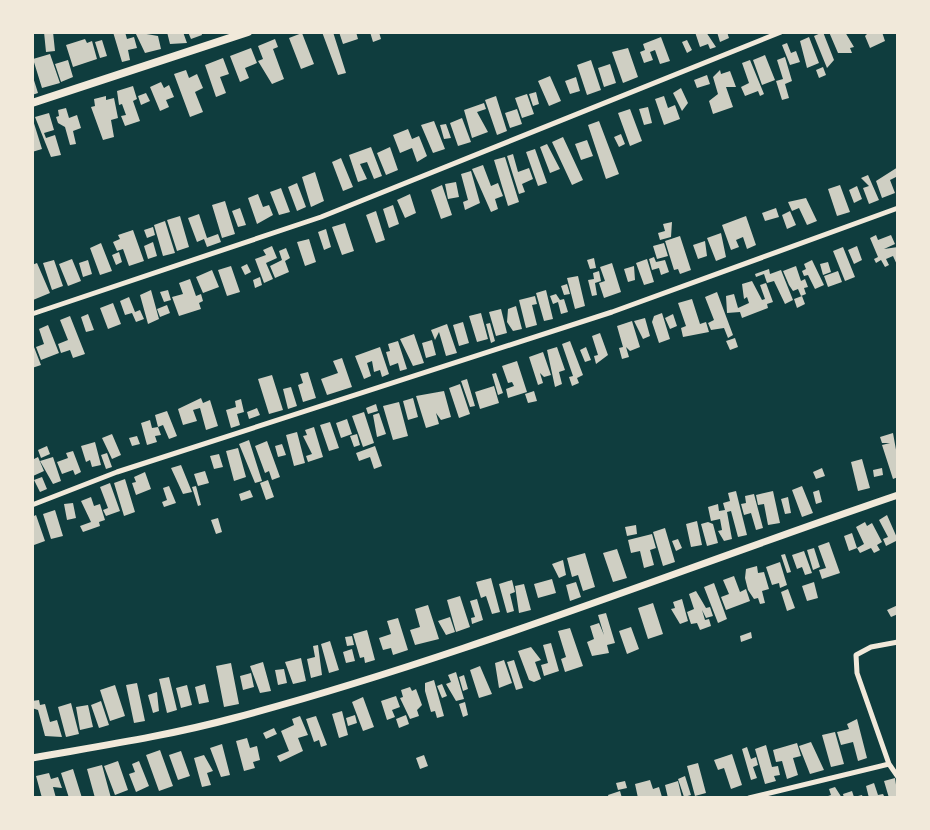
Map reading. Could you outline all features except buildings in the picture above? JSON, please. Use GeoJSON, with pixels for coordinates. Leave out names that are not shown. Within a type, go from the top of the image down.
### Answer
{"type":"FeatureCollection","features":[{"type":"Feature","properties":{"kind":"main road"},"geometry":{"type":"LineString","coordinates":[[32,103],[248,32]]}},
{"type":"Feature","properties":{"kind":"street"},"geometry":{"type":"LineString","coordinates":[[32,314],[321,217],[781,32]]}},
{"type":"Feature","properties":{"kind":"street"},"geometry":{"type":"LineString","coordinates":[[32,505],[117,472],[612,312],[898,208]]}},
{"type":"Feature","properties":{"kind":"street"},"geometry":{"type":"LineString","coordinates":[[32,758],[140,740],[310,697],[621,595],[898,495]]}},
{"type":"Feature","properties":{"kind":"street"},"geometry":{"type":"LineString","coordinates":[[898,642],[871,647],[856,655],[857,673],[889,764],[898,777]]}},
{"type":"Feature","properties":{"kind":"street"},"geometry":{"type":"LineString","coordinates":[[749,798],[889,764]]}}]}
